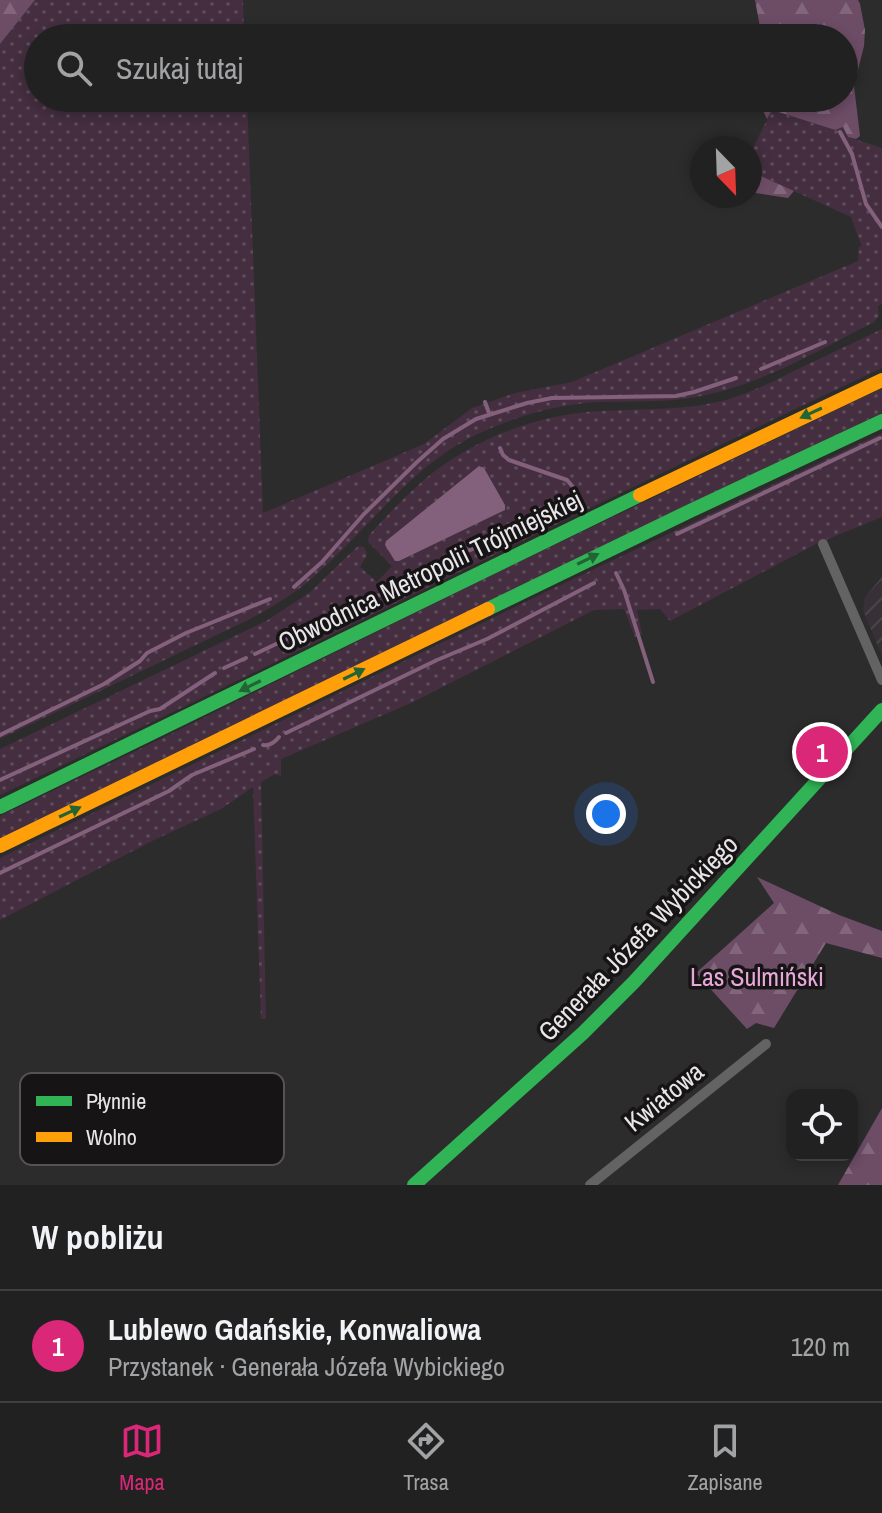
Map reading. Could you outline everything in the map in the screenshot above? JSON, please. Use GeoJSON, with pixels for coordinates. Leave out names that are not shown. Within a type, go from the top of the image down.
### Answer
{"type":"FeatureCollection","features":[{"type":"Feature","properties":{"kind":"main road","name":"Obwodnica Metropolii Trójmiejskiej"},"geometry":{"type":"LineString","coordinates":[[0,807],[882,380]]}},
{"type":"Feature","properties":{"kind":"main road"},"geometry":{"type":"LineString","coordinates":[[0,846],[605,551],[882,421]]}},
{"type":"Feature","properties":{"kind":"main road","name":"Generała Józefa Wybickiego"},"geometry":{"type":"LineString","coordinates":[[414,1185],[583,1033],[634,982],[882,710]]}},
{"type":"Feature","properties":{"kind":"street"},"geometry":{"type":"LineString","coordinates":[[823,544],[882,680]]}},
{"type":"Feature","properties":{"kind":"street","name":"Kwiatowa"},"geometry":{"type":"LineString","coordinates":[[590,1185],[766,1044]]}},
{"type":"Feature","properties":{"kind":"shaded area"},"geometry":{"type":"Polygon","coordinates":[[[35,0],[243,0],[244,24],[24,24],[24,112],[248,112],[263,513],[424,444],[472,408],[515,393],[572,382],[858,261],[859,246],[862,247],[851,217],[762,176],[762,136],[759,136],[771,112],[834,130],[843,127],[848,137],[882,148],[882,304],[878,306],[879,316],[874,322],[790,365],[724,391],[675,400],[568,405],[523,416],[480,433],[456,446],[414,477],[320,571],[278,603],[0,739],[0,44],[35,0]]]}},
{"type":"Feature","properties":{"kind":"shaded area"},"geometry":{"type":"Polygon","coordinates":[[[882,329],[882,368],[0,795],[0,749],[266,621],[309,593],[358,546],[364,547],[367,555],[360,567],[377,582],[392,566],[368,542],[369,535],[425,479],[461,453],[522,426],[565,415],[674,408],[726,400],[761,387],[882,329]]]}},
{"type":"Feature","properties":{"kind":"shaded area"},"geometry":{"type":"Polygon","coordinates":[[[882,388],[882,413],[0,838],[0,816],[882,388]]]}},
{"type":"Feature","properties":{"kind":"shaded area"},"geometry":{"type":"Polygon","coordinates":[[[882,433],[882,517],[816,544],[670,621],[660,609],[637,610],[642,634],[635,637],[624,609],[594,610],[411,703],[281,759],[281,776],[275,774],[261,782],[266,1019],[261,1019],[253,787],[221,809],[0,920],[0,858],[552,589],[882,433]]]}},
{"type":"Feature","properties":{"kind":"shaded area"},"geometry":{"type":"Polygon","coordinates":[[[479,466],[484,468],[505,510],[395,561],[385,545],[386,541],[479,466]]]}},
{"type":"Feature","properties":{"kind":"shaded area"},"geometry":{"type":"Polygon","coordinates":[[[882,577],[882,656],[863,610],[865,597],[882,577]]]}},
{"type":"Feature","properties":{"kind":"green space"},"geometry":{"type":"Polygon","coordinates":[[[0,0],[35,0],[0,44],[0,0]]]}},
{"type":"Feature","properties":{"kind":"green space"},"geometry":{"type":"Polygon","coordinates":[[[755,0],[858,0],[865,30],[858,70],[858,24],[759,24],[755,0]]]}},
{"type":"Feature","properties":{"kind":"green space"},"geometry":{"type":"Polygon","coordinates":[[[778,112],[857,112],[860,136],[856,139],[848,137],[843,127],[835,130],[778,112]]]}},
{"type":"Feature","properties":{"kind":"green space"},"geometry":{"type":"Polygon","coordinates":[[[762,176],[794,191],[788,198],[762,194],[762,176]]]}},
{"type":"Feature","properties":{"kind":"green space","name":"Las Sulmiński"},"geometry":{"type":"Polygon","coordinates":[[[757,877],[882,931],[882,958],[826,943],[774,1028],[756,1023],[747,1029],[696,973],[774,903],[757,877]]]}},
{"type":"Feature","properties":{"kind":"green space"},"geometry":{"type":"Polygon","coordinates":[[[882,1108],[882,1185],[838,1185],[852,1161],[858,1161],[858,1150],[882,1108]]]}},
{"type":"Feature","properties":{"kind":"waterway"},"geometry":{"type":"LineString","coordinates":[[840,132],[852,154],[866,204],[882,227]]}},
{"type":"Feature","properties":{"kind":"waterway"},"geometry":{"type":"LineString","coordinates":[[761,369],[825,342]]}},
{"type":"Feature","properties":{"kind":"waterway"},"geometry":{"type":"LineString","coordinates":[[294,587],[322,562],[364,514],[417,462],[443,439],[476,419],[552,398],[676,396],[736,378]]}},
{"type":"Feature","properties":{"kind":"waterway"},"geometry":{"type":"LineString","coordinates":[[485,402],[489,413]]}},
{"type":"Feature","properties":{"kind":"waterway"},"geometry":{"type":"LineString","coordinates":[[677,534],[880,438]]}},
{"type":"Feature","properties":{"kind":"waterway"},"geometry":{"type":"LineString","coordinates":[[500,448],[509,460],[567,480],[579,498]]}},
{"type":"Feature","properties":{"kind":"waterway"},"geometry":{"type":"LineString","coordinates":[[255,654],[468,551],[560,511]]}},
{"type":"Feature","properties":{"kind":"waterway"},"geometry":{"type":"LineString","coordinates":[[616,573],[653,682]]}},
{"type":"Feature","properties":{"kind":"waterway"},"geometry":{"type":"LineString","coordinates":[[286,733],[487,639],[594,583]]}},
{"type":"Feature","properties":{"kind":"waterway"},"geometry":{"type":"LineString","coordinates":[[0,735],[104,684],[147,653],[186,633],[270,599]]}},
{"type":"Feature","properties":{"kind":"waterway"},"geometry":{"type":"LineString","coordinates":[[224,668],[246,658]]}},
{"type":"Feature","properties":{"kind":"waterway"},"geometry":{"type":"LineString","coordinates":[[0,780],[160,709],[215,673]]}},
{"type":"Feature","properties":{"kind":"waterway"},"geometry":{"type":"LineString","coordinates":[[263,745],[279,737]]}},
{"type":"Feature","properties":{"kind":"waterway"},"geometry":{"type":"LineString","coordinates":[[0,873],[169,791],[192,775],[254,749]]}},
{"type":"Feature","properties":{"kind":"traffic: fast"},"geometry":{"type":"LineString","coordinates":[[488,609],[882,421]]}},
{"type":"Feature","properties":{"kind":"traffic: fast"},"geometry":{"type":"LineString","coordinates":[[0,807],[640,495]]}},
{"type":"Feature","properties":{"kind":"traffic: fast"},"geometry":{"type":"LineString","coordinates":[[414,1185],[583,1033],[634,982],[882,710]]}},
{"type":"Feature","properties":{"kind":"traffic: slow"},"geometry":{"type":"LineString","coordinates":[[640,495],[882,380]]}},
{"type":"Feature","properties":{"kind":"traffic: slow"},"geometry":{"type":"LineString","coordinates":[[0,846],[488,609]]}},
{"type":"Feature","properties":{"kind":"place","name":"Lublewo Gdańskie, Konwaliowa"},"geometry":{"type":"Point","coordinates":[822,752]}}]}
